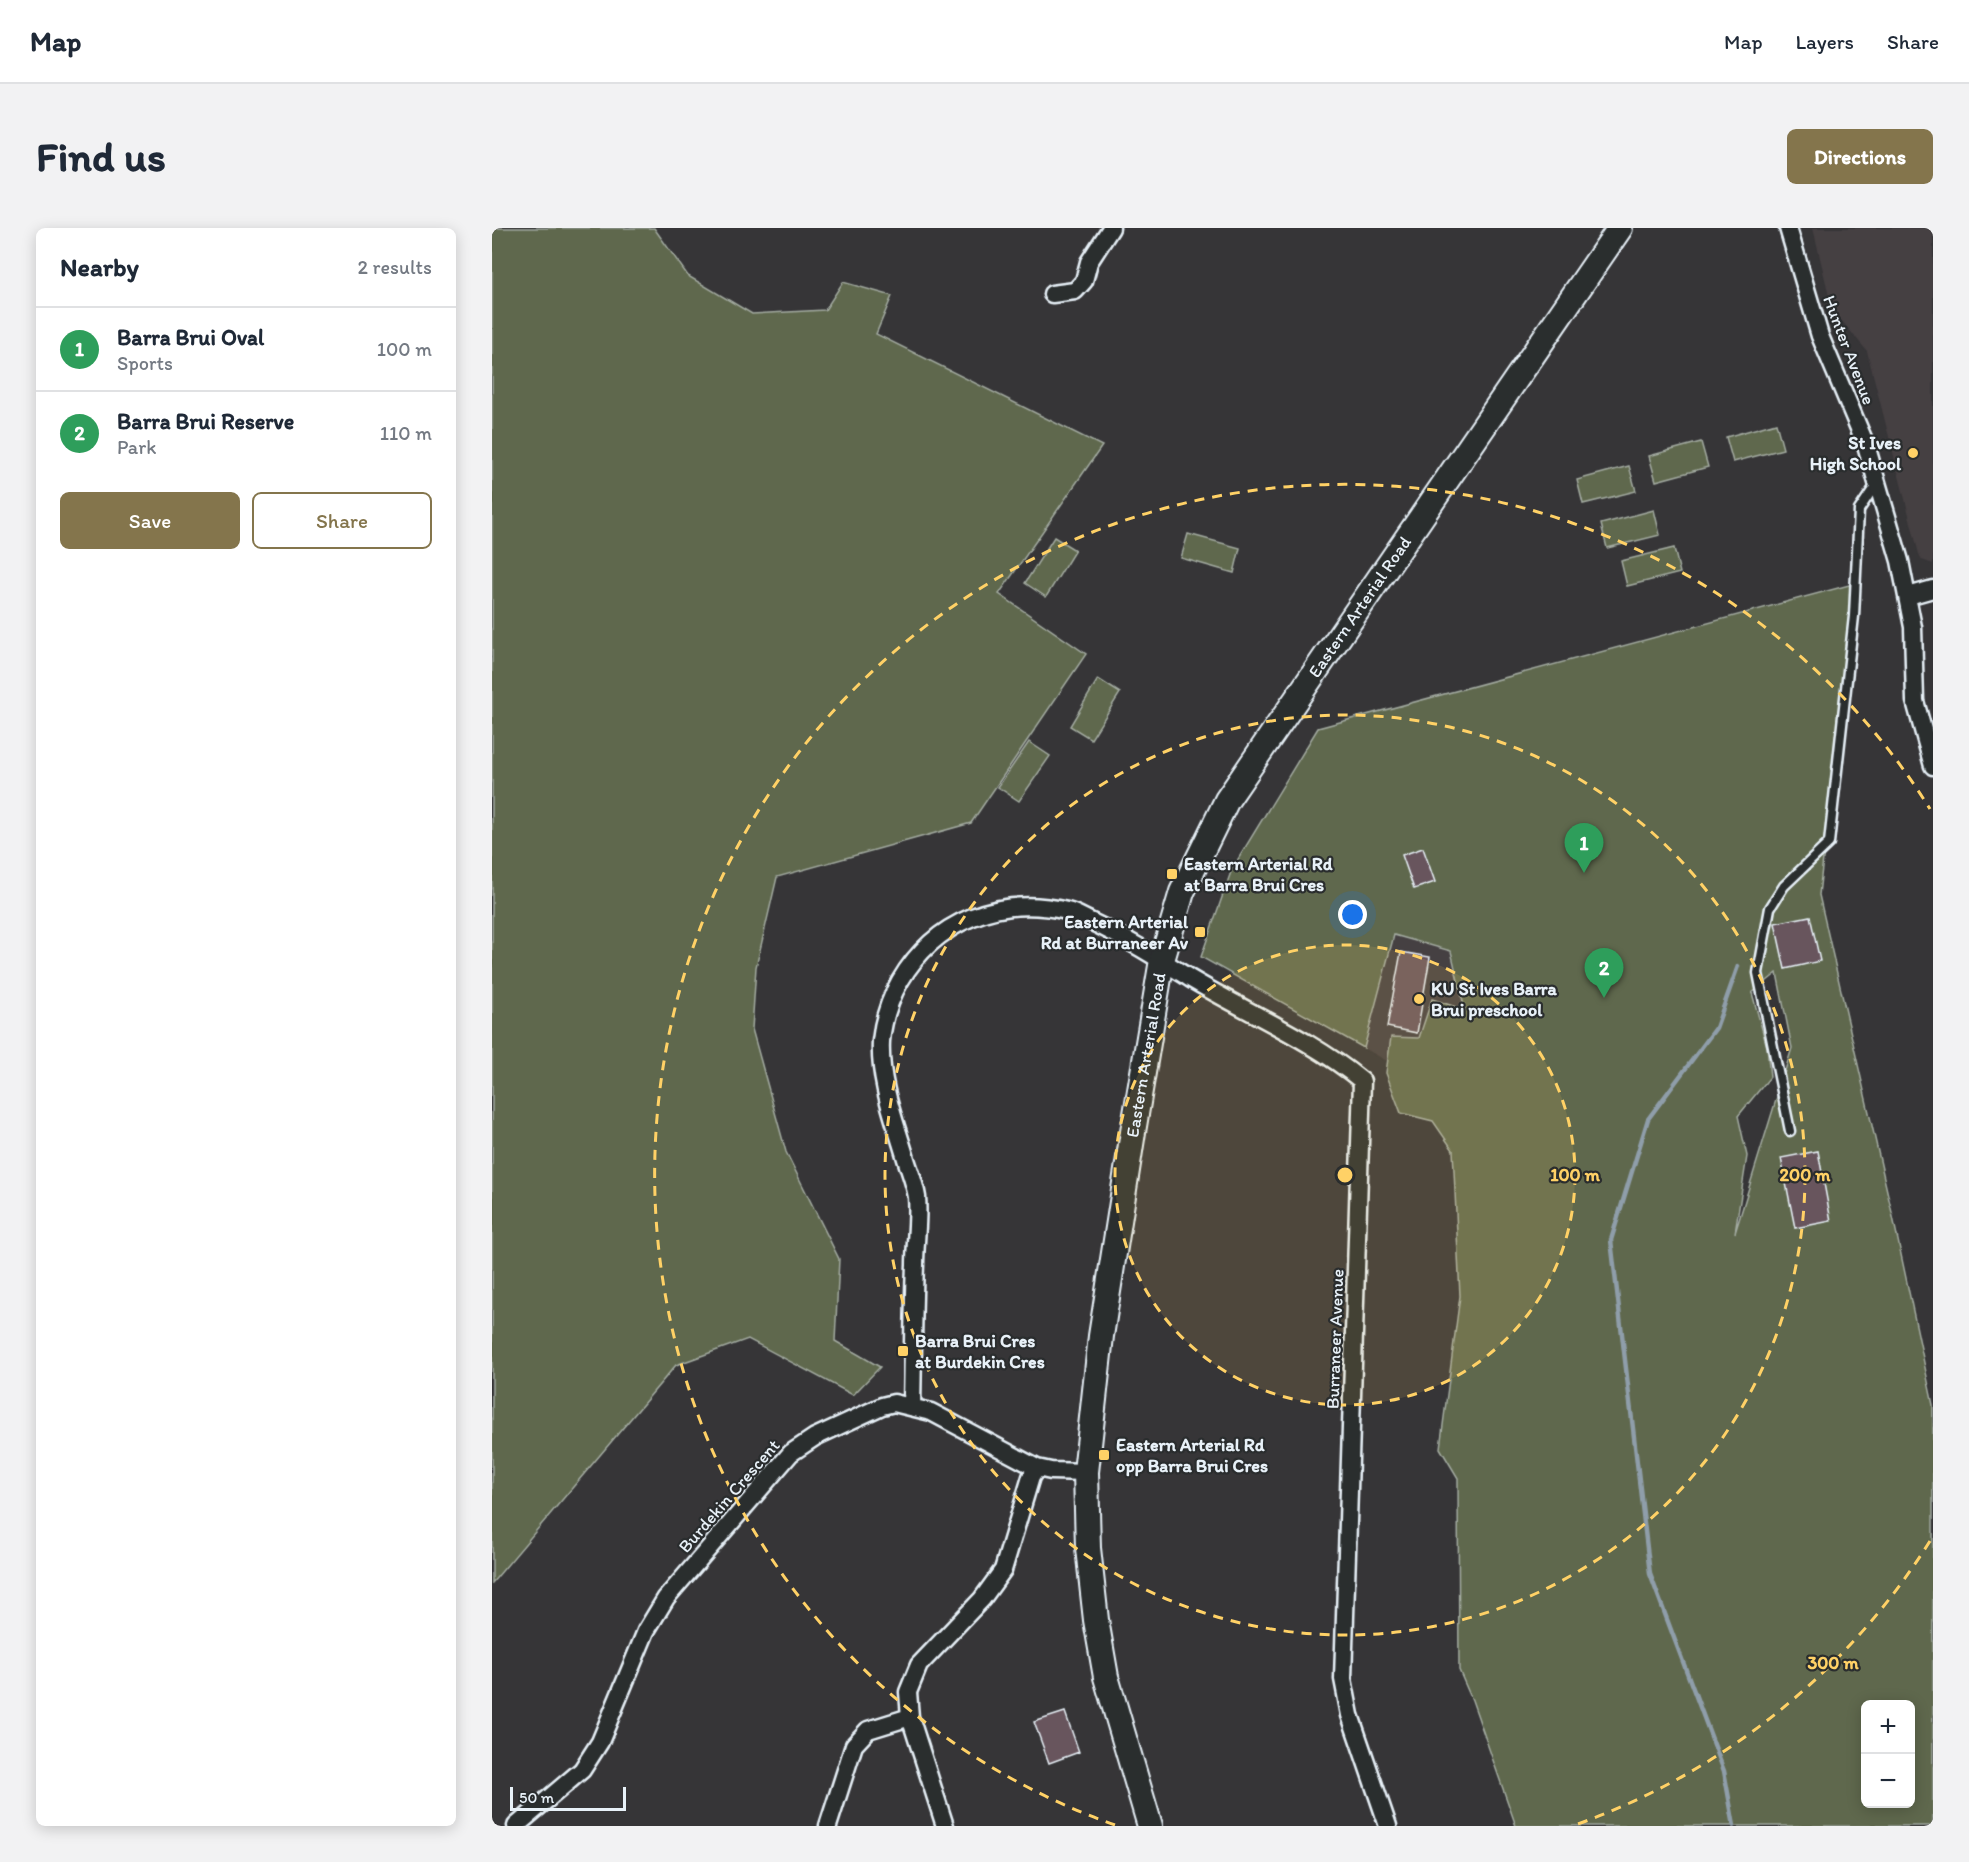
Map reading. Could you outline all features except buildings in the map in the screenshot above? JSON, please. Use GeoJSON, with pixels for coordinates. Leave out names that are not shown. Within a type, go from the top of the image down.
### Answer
{"type":"FeatureCollection","features":[{"type":"Feature","properties":{"kind":"main road","name":"Eastern Arterial Road"},"geometry":{"type":"LineString","coordinates":[[1150,1826],[1106,1677],[1096,1620],[1088,1548],[1086,1472],[1103,1324],[1132,1132],[1162,960],[1182,892],[1227,800],[1620,228]]}},
{"type":"Feature","properties":{"kind":"street"},"geometry":{"type":"LineString","coordinates":[[1052,294],[1075,291],[1084,281],[1089,262],[1111,228]]}},
{"type":"Feature","properties":{"kind":"street","name":"Hunter Avenue"},"geometry":{"type":"LineString","coordinates":[[1788,228],[1820,336],[1866,445],[1900,561],[1913,627],[1915,701],[1933,766]]}},
{"type":"Feature","properties":{"kind":"street"},"geometry":{"type":"LineString","coordinates":[[1908,596],[1933,589]]}},
{"type":"Feature","properties":{"kind":"street"},"geometry":{"type":"LineString","coordinates":[[912,1407],[916,1196],[884,1086],[881,1064],[881,1040],[885,1014],[895,990],[920,952],[950,928],[970,917],[993,910],[1015,907],[1041,907],[1069,912],[1103,927],[1162,960]]}},
{"type":"Feature","properties":{"kind":"street","name":"Burraneer Avenue"},"geometry":{"type":"LineString","coordinates":[[1162,960],[1191,979],[1338,1061],[1362,1081],[1343,1679],[1350,1715],[1388,1826]]}},
{"type":"Feature","properties":{"kind":"street","name":"Burdekin Crescent"},"geometry":{"type":"LineString","coordinates":[[516,1826],[582,1770],[600,1742],[646,1631],[666,1598],[791,1453],[815,1437],[882,1406],[894,1403],[931,1412],[1037,1468],[1051,1471],[1086,1472]]}},
{"type":"Feature","properties":{"kind":"street"},"geometry":{"type":"LineString","coordinates":[[945,1826],[910,1717],[908,1692],[919,1665],[982,1599],[1003,1570],[1031,1477],[1037,1468]]}},
{"type":"Feature","properties":{"kind":"street"},"geometry":{"type":"LineString","coordinates":[[828,1826],[854,1745],[868,1730],[910,1717]]}},
{"type":"Feature","properties":{"kind":"lane"},"geometry":{"type":"LineString","coordinates":[[1790,1131],[1758,973],[1770,908],[1784,886],[1829,843],[1854,616],[1859,510],[1877,483]]}},
{"type":"Feature","properties":{"kind":"shaded area","name":"St Ives High School"},"geometry":{"type":"Polygon","coordinates":[[[1813,228],[1933,228],[1933,564],[1922,560],[1919,554],[1867,351],[1832,309],[1813,228]]]}},
{"type":"Feature","properties":{"kind":"shaded area","name":"KU St Ives Barra Brui preschool"},"geometry":{"type":"Polygon","coordinates":[[[1394,935],[1451,950],[1487,1103],[1450,1097],[1364,1048],[1394,935]]]}},
{"type":"Feature","properties":{"kind":"green space"},"geometry":{"type":"Polygon","coordinates":[[[492,228],[654,228],[688,276],[752,314],[825,310],[843,282],[892,296],[876,334],[1102,446],[999,594],[1086,654],[971,823],[777,877],[756,967],[752,1029],[786,1152],[839,1259],[835,1341],[880,1367],[853,1395],[748,1339],[676,1365],[492,1583],[492,228]]]}},
{"type":"Feature","properties":{"kind":"green space"},"geometry":{"type":"Polygon","coordinates":[[[1776,423],[1783,449],[1733,462],[1726,437],[1776,423]]]}},
{"type":"Feature","properties":{"kind":"green space"},"geometry":{"type":"Polygon","coordinates":[[[1701,442],[1708,467],[1656,481],[1649,456],[1701,442]]]}},
{"type":"Feature","properties":{"kind":"green space"},"geometry":{"type":"Polygon","coordinates":[[[1629,466],[1636,491],[1583,504],[1577,480],[1629,466]]]}},
{"type":"Feature","properties":{"kind":"green space"},"geometry":{"type":"Polygon","coordinates":[[[1654,510],[1660,535],[1607,548],[1601,524],[1654,510]]]}},
{"type":"Feature","properties":{"kind":"green space"},"geometry":{"type":"Polygon","coordinates":[[[1188,534],[1240,548],[1234,573],[1181,558],[1188,534]]]}},
{"type":"Feature","properties":{"kind":"green space"},"geometry":{"type":"Polygon","coordinates":[[[1054,537],[1075,550],[1046,597],[1025,583],[1054,537]]]}},
{"type":"Feature","properties":{"kind":"green space"},"geometry":{"type":"Polygon","coordinates":[[[1674,548],[1680,573],[1627,586],[1621,561],[1674,548]]]}},
{"type":"Feature","properties":{"kind":"green space"},"geometry":{"type":"Polygon","coordinates":[[[1853,584],[1819,895],[1893,1217],[1933,1405],[1933,1826],[1516,1826],[1472,1700],[1459,1670],[1458,1478],[1440,1448],[1460,1296],[1453,1150],[1433,1121],[1401,1113],[1386,1073],[1391,1037],[1419,1038],[1432,999],[1465,1010],[1451,951],[1394,935],[1364,1048],[1201,957],[1232,869],[1318,728],[1853,584]],[[1777,973],[1752,993],[1767,1047],[1770,1077],[1738,1116],[1747,1156],[1735,1233],[1792,1048],[1777,973]]]}},
{"type":"Feature","properties":{"kind":"green space"},"geometry":{"type":"Polygon","coordinates":[[[1098,679],[1120,693],[1091,739],[1070,726],[1098,679]]]}},
{"type":"Feature","properties":{"kind":"green space"},"geometry":{"type":"Polygon","coordinates":[[[1029,742],[1050,756],[1019,801],[998,787],[1029,742]]]}},
{"type":"Feature","properties":{"kind":"waterway"},"geometry":{"type":"LineString","coordinates":[[1734,1826],[1724,1771],[1650,1574],[1611,1240],[1648,1119],[1716,1028],[1738,966]]}},
{"type":"Feature","properties":{"kind":"place","name":"St Ives High School"},"geometry":{"type":"Point","coordinates":[1913,453]}},
{"type":"Feature","properties":{"kind":"place","name":"Barra Brui Oval"},"geometry":{"type":"Point","coordinates":[1584,873]}},
{"type":"Feature","properties":{"kind":"place","name":"Eastern Arterial Rd at Barra Brui Cres"},"geometry":{"type":"Point","coordinates":[1172,874]}},
{"type":"Feature","properties":{"kind":"place","name":"Eastern Arterial Rd at Burraneer Av"},"geometry":{"type":"Point","coordinates":[1200,932]}},
{"type":"Feature","properties":{"kind":"place","name":"Barra Brui Reserve"},"geometry":{"type":"Point","coordinates":[1604,998]}},
{"type":"Feature","properties":{"kind":"place","name":"KU St Ives Barra Brui preschool"},"geometry":{"type":"Point","coordinates":[1419,999]}},
{"type":"Feature","properties":{"kind":"place","name":"Barra Brui Cres at Burdekin Cres"},"geometry":{"type":"Point","coordinates":[903,1351]}},
{"type":"Feature","properties":{"kind":"place","name":"Eastern Arterial Rd opp Barra Brui Cres"},"geometry":{"type":"Point","coordinates":[1104,1455]}}]}
